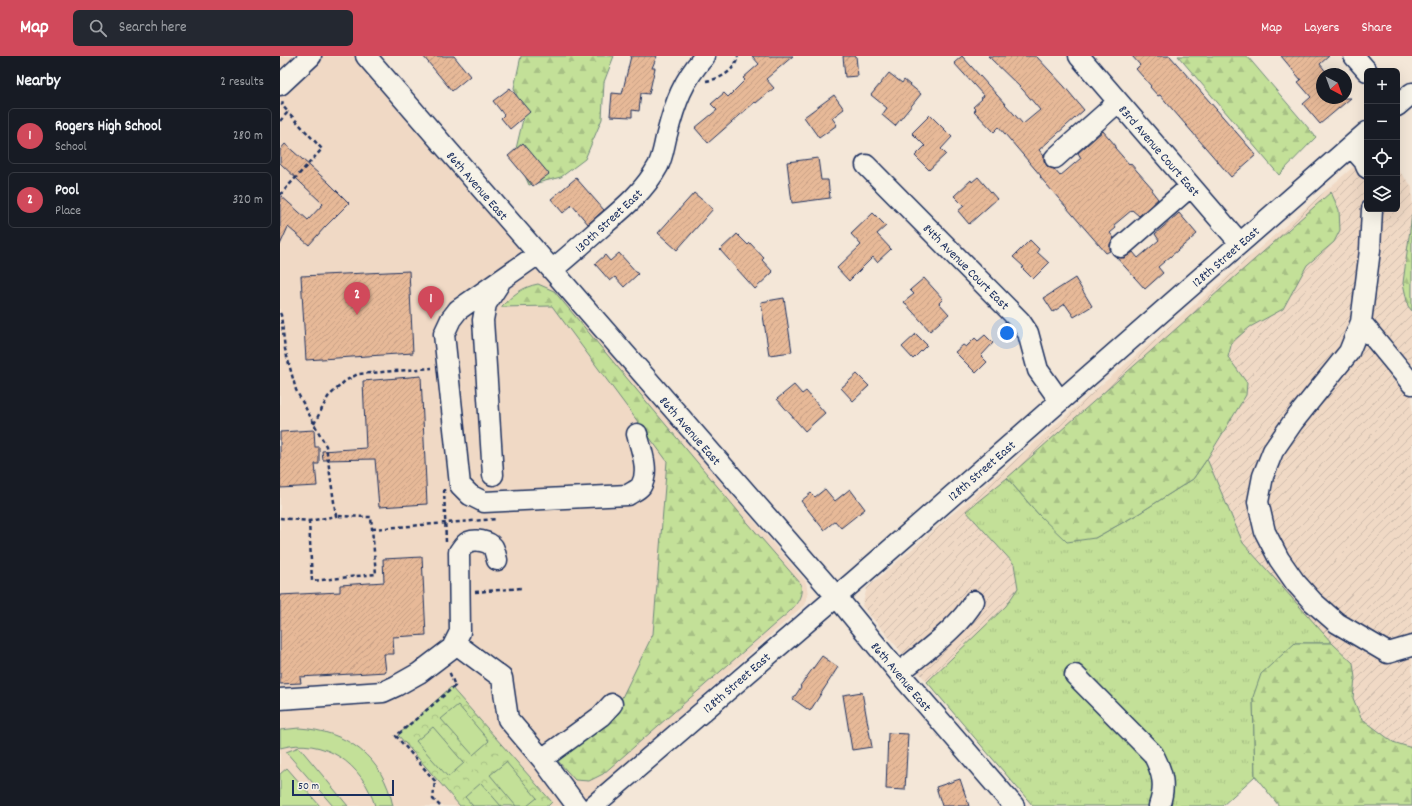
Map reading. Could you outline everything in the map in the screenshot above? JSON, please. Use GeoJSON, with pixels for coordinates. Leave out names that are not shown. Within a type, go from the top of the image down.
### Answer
{"type":"FeatureCollection","features":[{"type":"Feature","properties":{"kind":"street"},"geometry":{"type":"LineString","coordinates":[[282,91],[311,56]]}},
{"type":"Feature","properties":{"kind":"street","name":"86th Avenue East"},"geometry":{"type":"LineString","coordinates":[[366,56],[836,596],[899,673],[1014,806]]}},
{"type":"Feature","properties":{"kind":"street","name":"130th Street East"},"geometry":{"type":"LineString","coordinates":[[552,270],[634,199],[650,179],[663,153],[672,113],[678,97],[686,80],[705,56]]}},
{"type":"Feature","properties":{"kind":"street","name":"83rd Avenue Court East"},"geometry":{"type":"LineString","coordinates":[[1079,56],[1240,243]]}},
{"type":"Feature","properties":{"kind":"street"},"geometry":{"type":"LineString","coordinates":[[1354,56],[1364,68]]}},
{"type":"Feature","properties":{"kind":"street"},"geometry":{"type":"LineString","coordinates":[[1398,104],[1412,93]]}},
{"type":"Feature","properties":{"kind":"street"},"geometry":{"type":"LineString","coordinates":[[1055,158],[1118,102]]}},
{"type":"Feature","properties":{"kind":"street","name":"128th Street East"},"geometry":{"type":"LineString","coordinates":[[593,806],[1060,401],[1364,135]]}},
{"type":"Feature","properties":{"kind":"street"},"geometry":{"type":"LineString","coordinates":[[1351,146],[1364,161]]}},
{"type":"Feature","properties":{"kind":"street","name":"84th Avenue Court East"},"geometry":{"type":"LineString","coordinates":[[866,166],[1020,321],[1028,333],[1038,370],[1060,401]]}},
{"type":"Feature","properties":{"kind":"street"},"geometry":{"type":"LineString","coordinates":[[1121,247],[1191,186]]}},
{"type":"Feature","properties":{"kind":"street"},"geometry":{"type":"LineString","coordinates":[[1372,212],[1370,250],[1361,322],[1349,352],[1293,422],[1273,451],[1263,476],[1258,502],[1265,532],[1278,559],[1295,582],[1313,602],[1337,623],[1388,653],[1412,646]]}},
{"type":"Feature","properties":{"kind":"street"},"geometry":{"type":"LineString","coordinates":[[538,254],[458,310],[451,319],[444,334],[460,485],[470,496],[484,502],[628,495],[640,487],[644,477],[644,458],[636,434]]}},
{"type":"Feature","properties":{"kind":"street"},"geometry":{"type":"LineString","coordinates":[[492,475],[483,320],[486,304],[503,279]]}},
{"type":"Feature","properties":{"kind":"street"},"geometry":{"type":"LineString","coordinates":[[1361,322],[1412,384]]}},
{"type":"Feature","properties":{"kind":"street"},"geometry":{"type":"LineString","coordinates":[[280,698],[383,692],[419,673],[448,650],[460,632],[459,552],[469,542],[488,542],[493,548],[497,560]]}},
{"type":"Feature","properties":{"kind":"street"},"geometry":{"type":"LineString","coordinates":[[899,673],[955,626],[970,610],[974,601]]}},
{"type":"Feature","properties":{"kind":"street"},"geometry":{"type":"LineString","coordinates":[[448,650],[502,678],[508,719],[542,759],[577,806]]}},
{"type":"Feature","properties":{"kind":"street"},"geometry":{"type":"LineString","coordinates":[[1075,675],[1153,754],[1158,764],[1163,781],[1163,792],[1159,806]]}},
{"type":"Feature","properties":{"kind":"street"},"geometry":{"type":"LineString","coordinates":[[542,759],[601,716],[612,704]]}},
{"type":"Feature","properties":{"kind":"path"},"geometry":{"type":"LineString","coordinates":[[280,195],[322,149],[282,105],[282,91]]}},
{"type":"Feature","properties":{"kind":"path"},"geometry":{"type":"LineString","coordinates":[[280,121],[288,112]]}},
{"type":"Feature","properties":{"kind":"path"},"geometry":{"type":"LineString","coordinates":[[280,313],[285,349],[296,390],[326,446],[336,516]]}},
{"type":"Feature","properties":{"kind":"path"},"geometry":{"type":"LineString","coordinates":[[314,424],[328,397],[345,380],[358,374],[436,368]]}},
{"type":"Feature","properties":{"kind":"path"},"geometry":{"type":"LineString","coordinates":[[443,485],[446,524]]}},
{"type":"Feature","properties":{"kind":"path"},"geometry":{"type":"LineString","coordinates":[[280,518],[309,521],[336,516],[371,517],[376,574],[312,581],[309,521]]}},
{"type":"Feature","properties":{"kind":"path"},"geometry":{"type":"LineString","coordinates":[[459,593],[522,588]]}},
{"type":"Feature","properties":{"kind":"path"},"geometry":{"type":"LineString","coordinates":[[440,806],[434,799],[435,781],[396,736],[455,686],[448,667],[448,650]]}},
{"type":"Feature","properties":{"kind":"shaded area"},"geometry":{"type":"Polygon","coordinates":[[[280,56],[358,56],[806,582],[808,594],[804,605],[579,806],[280,806],[280,56]]]}},
{"type":"Feature","properties":{"kind":"shaded area"},"geometry":{"type":"Polygon","coordinates":[[[1364,158],[1364,212],[1400,212],[1400,172],[1412,186],[1412,806],[1279,806],[1255,776],[1222,806],[1033,806],[862,606],[867,588],[1364,158]]]}},
{"type":"Feature","properties":{"kind":"green space"},"geometry":{"type":"Polygon","coordinates":[[[521,56],[614,56],[604,82],[602,119],[585,159],[561,177],[529,185],[515,153],[524,115],[514,88],[521,56]]]}},
{"type":"Feature","properties":{"kind":"green space"},"geometry":{"type":"Polygon","coordinates":[[[1178,56],[1247,56],[1316,137],[1279,175],[1178,56]]]}},
{"type":"Feature","properties":{"kind":"green space"},"geometry":{"type":"Polygon","coordinates":[[[1331,192],[1339,210],[1340,230],[1334,242],[1307,265],[1283,309],[1250,327],[1232,342],[1228,357],[1247,383],[1246,395],[1193,479],[1138,514],[1095,538],[1067,542],[1039,515],[1007,478],[1331,192]]]}},
{"type":"Feature","properties":{"kind":"green space"},"geometry":{"type":"Polygon","coordinates":[[[1412,214],[1412,311],[1408,306],[1403,283],[1412,214]]]}},
{"type":"Feature","properties":{"kind":"green space"},"geometry":{"type":"Polygon","coordinates":[[[538,284],[554,291],[748,523],[801,584],[798,601],[790,611],[603,774],[589,781],[575,780],[558,761],[584,738],[594,734],[611,720],[653,634],[667,461],[552,306],[501,307],[518,292],[527,287],[538,284]]]}},
{"type":"Feature","properties":{"kind":"green space"},"geometry":{"type":"Polygon","coordinates":[[[1207,459],[1243,543],[1332,643],[1295,643],[1253,697],[1255,776],[1222,806],[1033,806],[927,682],[1006,606],[1018,588],[1014,564],[966,511],[1007,478],[1039,515],[1095,538],[1138,514],[1193,479],[1207,459]]]}},
{"type":"Feature","properties":{"kind":"green space"},"geometry":{"type":"Polygon","coordinates":[[[1295,643],[1332,643],[1353,663],[1355,678],[1353,698],[1361,718],[1393,742],[1412,748],[1412,806],[1279,806],[1255,776],[1253,697],[1261,674],[1295,643]]]}},
{"type":"Feature","properties":{"kind":"green space"},"geometry":{"type":"Polygon","coordinates":[[[451,687],[552,802],[548,806],[460,806],[398,735],[451,687]]]}},
{"type":"Feature","properties":{"kind":"green space"},"geometry":{"type":"Polygon","coordinates":[[[458,705],[489,741],[473,755],[441,719],[458,705]]]}},
{"type":"Feature","properties":{"kind":"green space"},"geometry":{"type":"Polygon","coordinates":[[[433,727],[464,763],[448,777],[416,741],[433,727]]]}},
{"type":"Feature","properties":{"kind":"green space"},"geometry":{"type":"Polygon","coordinates":[[[299,728],[316,730],[333,735],[347,741],[360,750],[372,761],[381,774],[388,789],[393,806],[375,806],[369,791],[361,778],[351,766],[340,757],[326,750],[312,746],[296,745],[280,748],[280,730],[299,728]]]}},
{"type":"Feature","properties":{"kind":"green space"},"geometry":{"type":"Polygon","coordinates":[[[299,747],[348,806],[333,806],[286,752],[299,747]]]}},
{"type":"Feature","properties":{"kind":"green space"},"geometry":{"type":"Polygon","coordinates":[[[506,762],[537,798],[527,806],[516,806],[490,775],[506,762]]]}},
{"type":"Feature","properties":{"kind":"green space"},"geometry":{"type":"Polygon","coordinates":[[[287,768],[320,806],[280,806],[280,774],[287,768]]]}},
{"type":"Feature","properties":{"kind":"green space"},"geometry":{"type":"Polygon","coordinates":[[[481,783],[501,806],[473,806],[465,797],[481,783]]]}},
{"type":"Feature","properties":{"kind":"building"},"geometry":{"type":"Polygon","coordinates":[[[423,56],[454,56],[470,76],[452,91],[423,56]]]}},
{"type":"Feature","properties":{"kind":"building"},"geometry":{"type":"Polygon","coordinates":[[[631,56],[657,56],[652,68],[655,68],[649,94],[641,93],[639,111],[632,110],[632,117],[610,116],[612,93],[622,94],[631,56]]]}},
{"type":"Feature","properties":{"kind":"building"},"geometry":{"type":"Polygon","coordinates":[[[752,56],[793,56],[766,79],[774,88],[756,103],[755,102],[708,143],[695,128],[717,110],[711,104],[724,93],[728,97],[745,80],[743,78],[759,64],[752,56]]]}},
{"type":"Feature","properties":{"kind":"building"},"geometry":{"type":"Polygon","coordinates":[[[843,56],[856,56],[858,76],[845,77],[843,56]]]}},
{"type":"Feature","properties":{"kind":"building"},"geometry":{"type":"Polygon","coordinates":[[[962,56],[1023,124],[1040,110],[1023,90],[988,56],[1036,56],[1084,110],[1039,150],[1044,156],[1044,161],[1047,166],[1054,169],[1060,176],[1081,158],[1078,153],[1103,131],[1116,146],[1115,148],[1153,189],[1151,190],[1158,199],[1139,216],[1132,210],[1114,225],[1116,228],[1110,233],[1114,238],[1110,244],[1110,251],[1106,253],[999,127],[994,132],[974,111],[976,110],[973,107],[984,96],[954,63],[962,56]]]}},
{"type":"Feature","properties":{"kind":"building"},"geometry":{"type":"Polygon","coordinates":[[[1132,56],[1170,56],[1256,155],[1231,177],[1160,95],[1158,96],[1150,87],[1151,86],[1136,69],[1140,65],[1132,56]]]}},
{"type":"Feature","properties":{"kind":"building"},"geometry":{"type":"Polygon","coordinates":[[[1281,56],[1329,56],[1320,64],[1323,68],[1316,68],[1316,104],[1344,104],[1320,124],[1303,104],[1311,97],[1298,82],[1301,80],[1281,56]]]}},
{"type":"Feature","properties":{"kind":"building"},"geometry":{"type":"Polygon","coordinates":[[[889,73],[902,83],[904,80],[921,94],[895,126],[882,115],[887,108],[871,95],[889,73]]]}},
{"type":"Feature","properties":{"kind":"building"},"geometry":{"type":"Polygon","coordinates":[[[510,88],[530,112],[510,129],[501,118],[504,115],[493,101],[510,88]]]}},
{"type":"Feature","properties":{"kind":"building"},"geometry":{"type":"Polygon","coordinates":[[[834,95],[844,109],[832,118],[837,125],[819,138],[804,117],[834,95]]]}},
{"type":"Feature","properties":{"kind":"building"},"geometry":{"type":"Polygon","coordinates":[[[930,115],[952,137],[941,149],[946,154],[929,170],[915,156],[925,146],[912,133],[930,115]]]}},
{"type":"Feature","properties":{"kind":"building"},"geometry":{"type":"Polygon","coordinates":[[[523,143],[549,174],[533,186],[508,156],[523,143]]]}},
{"type":"Feature","properties":{"kind":"building"},"geometry":{"type":"Polygon","coordinates":[[[285,144],[328,182],[349,203],[309,245],[288,227],[280,245],[280,195],[308,220],[323,204],[280,163],[280,150],[285,144]]]}},
{"type":"Feature","properties":{"kind":"building"},"geometry":{"type":"Polygon","coordinates":[[[818,158],[821,180],[828,180],[830,198],[792,203],[787,162],[818,158]]]}},
{"type":"Feature","properties":{"kind":"building"},"geometry":{"type":"Polygon","coordinates":[[[978,177],[997,199],[969,224],[958,211],[964,206],[954,196],[971,180],[972,182],[978,177]]]}},
{"type":"Feature","properties":{"kind":"building"},"geometry":{"type":"Polygon","coordinates":[[[576,178],[604,210],[588,224],[572,205],[563,213],[551,199],[576,178]]]}},
{"type":"Feature","properties":{"kind":"building"},"geometry":{"type":"Polygon","coordinates":[[[694,193],[713,209],[677,250],[658,233],[694,193]]]}},
{"type":"Feature","properties":{"kind":"building"},"geometry":{"type":"Polygon","coordinates":[[[873,213],[886,226],[877,234],[891,249],[877,262],[873,257],[849,281],[837,268],[861,245],[851,234],[873,213]]]}},
{"type":"Feature","properties":{"kind":"building"},"geometry":{"type":"Polygon","coordinates":[[[1179,213],[1197,234],[1158,267],[1163,273],[1145,289],[1116,257],[1124,258],[1133,252],[1138,258],[1159,240],[1155,234],[1179,213]]]}},
{"type":"Feature","properties":{"kind":"building"},"geometry":{"type":"Polygon","coordinates":[[[737,234],[748,245],[750,243],[764,258],[762,260],[773,272],[755,289],[720,250],[737,234]]]}},
{"type":"Feature","properties":{"kind":"building"},"geometry":{"type":"Polygon","coordinates":[[[1030,240],[1039,249],[1037,252],[1049,263],[1033,279],[1022,268],[1024,267],[1013,257],[1030,240]]]}},
{"type":"Feature","properties":{"kind":"building"},"geometry":{"type":"Polygon","coordinates":[[[619,253],[638,274],[624,287],[615,277],[610,281],[595,264],[605,255],[610,261],[619,253]]]}},
{"type":"Feature","properties":{"kind":"building"},"geometry":{"type":"Polygon","coordinates":[[[409,271],[413,353],[306,360],[301,276],[409,271]]]}},
{"type":"Feature","properties":{"kind":"building"},"geometry":{"type":"Polygon","coordinates":[[[924,278],[943,299],[939,303],[949,314],[930,331],[904,302],[914,294],[910,290],[924,278]]]}},
{"type":"Feature","properties":{"kind":"building"},"geometry":{"type":"Polygon","coordinates":[[[1075,278],[1092,306],[1074,317],[1065,304],[1053,312],[1044,298],[1075,278]]]}},
{"type":"Feature","properties":{"kind":"building"},"geometry":{"type":"Polygon","coordinates":[[[784,298],[792,352],[769,355],[761,302],[784,298]]]}},
{"type":"Feature","properties":{"kind":"building"},"geometry":{"type":"Polygon","coordinates":[[[916,334],[927,345],[913,359],[902,347],[916,334]]]}},
{"type":"Feature","properties":{"kind":"building"},"geometry":{"type":"Polygon","coordinates":[[[985,335],[993,343],[981,356],[987,362],[976,373],[955,352],[963,345],[966,347],[975,338],[978,341],[985,335]]]}},
{"type":"Feature","properties":{"kind":"building"},"geometry":{"type":"Polygon","coordinates":[[[857,374],[869,386],[853,401],[841,388],[857,374]]]}},
{"type":"Feature","properties":{"kind":"building"},"geometry":{"type":"Polygon","coordinates":[[[421,376],[427,504],[379,507],[375,459],[323,460],[322,451],[366,448],[363,381],[421,376]]]}},
{"type":"Feature","properties":{"kind":"building"},"geometry":{"type":"Polygon","coordinates":[[[794,385],[802,394],[806,391],[825,413],[805,431],[777,399],[794,385]]]}},
{"type":"Feature","properties":{"kind":"building"},"geometry":{"type":"Polygon","coordinates":[[[314,430],[315,447],[319,447],[319,464],[315,464],[317,486],[280,488],[280,432],[314,430]]]}},
{"type":"Feature","properties":{"kind":"building"},"geometry":{"type":"Polygon","coordinates":[[[825,489],[835,501],[850,489],[865,509],[841,528],[835,521],[824,530],[801,501],[811,493],[815,497],[825,489]]]}},
{"type":"Feature","properties":{"kind":"building"},"geometry":{"type":"Polygon","coordinates":[[[422,557],[426,635],[393,637],[394,654],[384,654],[386,672],[300,677],[301,683],[280,684],[280,595],[340,592],[340,585],[384,582],[383,559],[422,557]]]}},
{"type":"Feature","properties":{"kind":"building"},"geometry":{"type":"Polygon","coordinates":[[[822,656],[838,667],[810,711],[793,699],[801,687],[800,686],[822,656]]]}},
{"type":"Feature","properties":{"kind":"building"},"geometry":{"type":"Polygon","coordinates":[[[862,692],[872,747],[852,750],[843,695],[862,692]]]}},
{"type":"Feature","properties":{"kind":"building"},"geometry":{"type":"Polygon","coordinates":[[[888,733],[908,734],[905,790],[886,789],[888,733]]]}},
{"type":"Feature","properties":{"kind":"building"},"geometry":{"type":"Polygon","coordinates":[[[960,779],[969,806],[942,806],[936,787],[960,779]]]}},
{"type":"Feature","properties":{"kind":"place","name":"Pool"},"geometry":{"type":"Point","coordinates":[357,315]}},
{"type":"Feature","properties":{"kind":"place","name":"Rogers High School"},"geometry":{"type":"Point","coordinates":[431,319]}}]}
